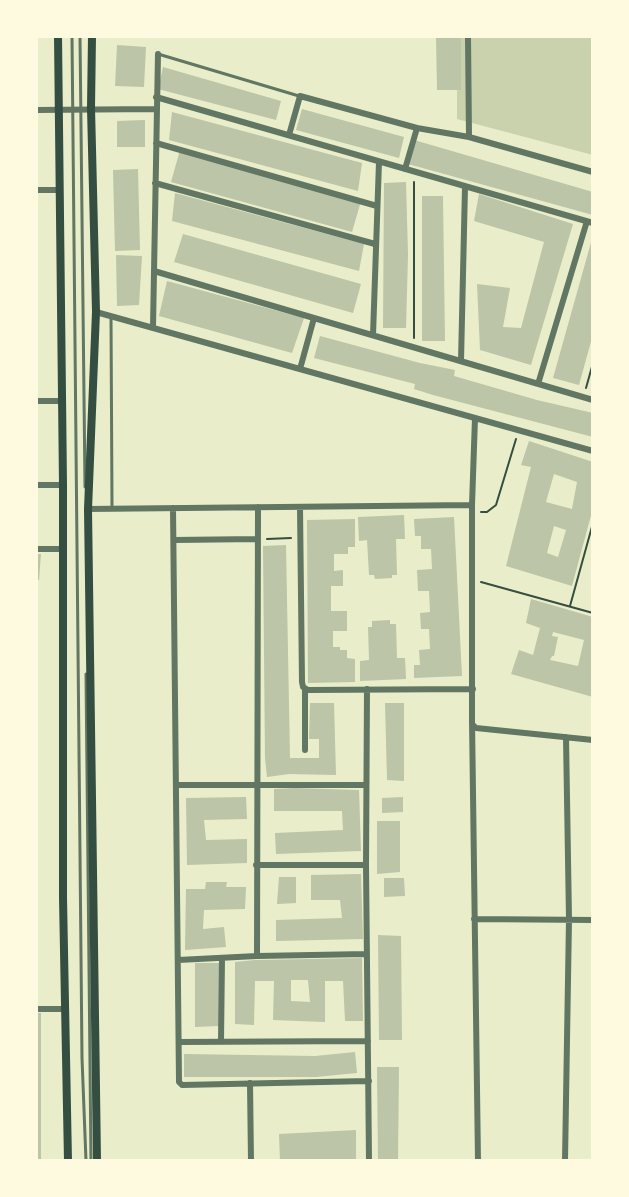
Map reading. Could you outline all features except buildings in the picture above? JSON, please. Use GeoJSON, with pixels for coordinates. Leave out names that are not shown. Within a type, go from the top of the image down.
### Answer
{"type":"FeatureCollection","features":[{"type":"Feature","properties":{"kind":"main road"},"geometry":{"type":"LineString","coordinates":[[58,36],[68,1161]]}},
{"type":"Feature","properties":{"kind":"main road"},"geometry":{"type":"LineString","coordinates":[[92,36],[91,108],[96,312],[88,509],[97,1161]]}},
{"type":"Feature","properties":{"kind":"street"},"geometry":{"type":"LineString","coordinates":[[468,36],[469,137]]}},
{"type":"Feature","properties":{"kind":"street"},"geometry":{"type":"LineString","coordinates":[[153,327],[158,54]]}},
{"type":"Feature","properties":{"kind":"street"},"geometry":{"type":"LineString","coordinates":[[289,135],[300,96],[417,128],[469,137],[593,172]]}},
{"type":"Feature","properties":{"kind":"street"},"geometry":{"type":"LineString","coordinates":[[156,97],[590,222],[538,384]]}},
{"type":"Feature","properties":{"kind":"street"},"geometry":{"type":"LineString","coordinates":[[36,110],[156,109]]}},
{"type":"Feature","properties":{"kind":"street"},"geometry":{"type":"LineString","coordinates":[[405,169],[417,128]]}},
{"type":"Feature","properties":{"kind":"street"},"geometry":{"type":"LineString","coordinates":[[156,143],[376,206]]}},
{"type":"Feature","properties":{"kind":"street"},"geometry":{"type":"LineString","coordinates":[[373,335],[379,162]]}},
{"type":"Feature","properties":{"kind":"street"},"geometry":{"type":"LineString","coordinates":[[155,183],[375,244]]}},
{"type":"Feature","properties":{"kind":"street"},"geometry":{"type":"LineString","coordinates":[[461,361],[465,187]]}},
{"type":"Feature","properties":{"kind":"street"},"geometry":{"type":"LineString","coordinates":[[36,190],[60,190]]}},
{"type":"Feature","properties":{"kind":"street"},"geometry":{"type":"LineString","coordinates":[[154,271],[593,400]]}},
{"type":"Feature","properties":{"kind":"street"},"geometry":{"type":"LineString","coordinates":[[96,312],[593,451]]}},
{"type":"Feature","properties":{"kind":"street"},"geometry":{"type":"LineString","coordinates":[[300,369],[314,318]]}},
{"type":"Feature","properties":{"kind":"street"},"geometry":{"type":"LineString","coordinates":[[36,401],[62,401]]}},
{"type":"Feature","properties":{"kind":"street"},"geometry":{"type":"LineString","coordinates":[[475,418],[472,508],[472,724],[478,1161]]}},
{"type":"Feature","properties":{"kind":"street"},"geometry":{"type":"LineString","coordinates":[[36,485],[63,485]]}},
{"type":"Feature","properties":{"kind":"street"},"geometry":{"type":"LineString","coordinates":[[257,953],[258,507]]}},
{"type":"Feature","properties":{"kind":"street"},"geometry":{"type":"LineString","coordinates":[[300,507],[305,750]]}},
{"type":"Feature","properties":{"kind":"street"},"geometry":{"type":"LineString","coordinates":[[173,508],[179,1082],[182,1085],[369,1082]]}},
{"type":"Feature","properties":{"kind":"street"},"geometry":{"type":"LineString","coordinates":[[88,509],[472,508]]}},
{"type":"Feature","properties":{"kind":"street"},"geometry":{"type":"LineString","coordinates":[[174,540],[258,539]]}},
{"type":"Feature","properties":{"kind":"street"},"geometry":{"type":"LineString","coordinates":[[36,549],[63,549]]}},
{"type":"Feature","properties":{"kind":"street"},"geometry":{"type":"LineString","coordinates":[[305,689],[473,688]]}},
{"type":"Feature","properties":{"kind":"street"},"geometry":{"type":"LineString","coordinates":[[367,689],[369,1161]]}},
{"type":"Feature","properties":{"kind":"street"},"geometry":{"type":"LineString","coordinates":[[472,724],[476,728],[593,740]]}},
{"type":"Feature","properties":{"kind":"street"},"geometry":{"type":"LineString","coordinates":[[565,1161],[569,919],[566,737]]}},
{"type":"Feature","properties":{"kind":"street"},"geometry":{"type":"LineString","coordinates":[[177,785],[366,785]]}},
{"type":"Feature","properties":{"kind":"street"},"geometry":{"type":"LineString","coordinates":[[256,865],[366,865]]}},
{"type":"Feature","properties":{"kind":"street"},"geometry":{"type":"LineString","coordinates":[[474,918],[593,920]]}},
{"type":"Feature","properties":{"kind":"street"},"geometry":{"type":"LineString","coordinates":[[178,960],[222,958],[257,953],[367,954]]}},
{"type":"Feature","properties":{"kind":"street"},"geometry":{"type":"LineString","coordinates":[[221,1041],[222,958]]}},
{"type":"Feature","properties":{"kind":"street"},"geometry":{"type":"LineString","coordinates":[[36,1009],[65,1009]]}},
{"type":"Feature","properties":{"kind":"street"},"geometry":{"type":"LineString","coordinates":[[178,1042],[368,1041]]}},
{"type":"Feature","properties":{"kind":"street"},"geometry":{"type":"LineString","coordinates":[[250,1083],[251,1161]]}},
{"type":"Feature","properties":{"kind":"lane"},"geometry":{"type":"LineString","coordinates":[[72,36],[76,110],[91,1161]]}},
{"type":"Feature","properties":{"kind":"lane"},"geometry":{"type":"LineString","coordinates":[[80,36],[76,110],[82,1058],[86,1161]]}},
{"type":"Feature","properties":{"kind":"lane"},"geometry":{"type":"LineString","coordinates":[[158,54],[300,96]]}},
{"type":"Feature","properties":{"kind":"lane"},"geometry":{"type":"LineString","coordinates":[[111,316],[112,509]]}},
{"type":"Feature","properties":{"kind":"path"},"geometry":{"type":"LineString","coordinates":[[414,172],[414,347]]}},
{"type":"Feature","properties":{"kind":"path"},"geometry":{"type":"LineString","coordinates":[[583,397],[593,363]]}},
{"type":"Feature","properties":{"kind":"path"},"geometry":{"type":"LineString","coordinates":[[472,508],[487,512],[496,505],[519,430]]}},
{"type":"Feature","properties":{"kind":"path"},"geometry":{"type":"LineString","coordinates":[[570,606],[593,524]]}},
{"type":"Feature","properties":{"kind":"path"},"geometry":{"type":"LineString","coordinates":[[258,539],[300,538]]}},
{"type":"Feature","properties":{"kind":"path"},"geometry":{"type":"LineString","coordinates":[[472,580],[593,613]]}},
{"type":"Feature","properties":{"kind":"green space"},"geometry":{"type":"Polygon","coordinates":[[[457,36],[593,36],[593,155],[457,119],[457,36]]]}}]}
